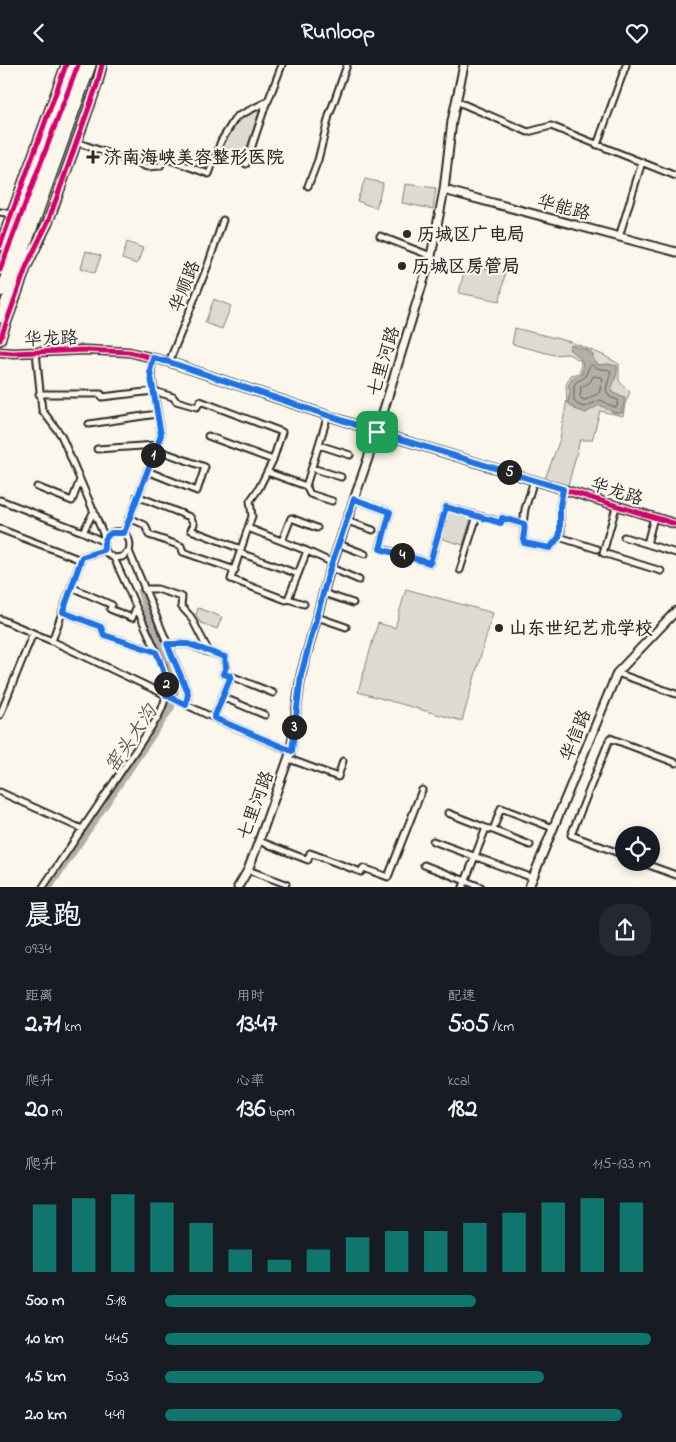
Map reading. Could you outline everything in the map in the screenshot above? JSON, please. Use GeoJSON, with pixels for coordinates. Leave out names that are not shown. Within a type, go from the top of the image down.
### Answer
{"type":"FeatureCollection","features":[{"type":"Feature","properties":{"kind":"highway"},"geometry":{"type":"LineString","coordinates":[[0,270],[12,214],[66,65]]}},
{"type":"Feature","properties":{"kind":"highway"},"geometry":{"type":"LineString","coordinates":[[3,249],[15,224],[73,65]]}},
{"type":"Feature","properties":{"kind":"highway"},"geometry":{"type":"LineString","coordinates":[[3,249],[78,65]]}},
{"type":"Feature","properties":{"kind":"highway"},"geometry":{"type":"LineString","coordinates":[[0,292],[82,65]]}},
{"type":"Feature","properties":{"kind":"highway"},"geometry":{"type":"LineString","coordinates":[[0,318],[91,65]]}},
{"type":"Feature","properties":{"kind":"highway"},"geometry":{"type":"LineString","coordinates":[[27,265],[48,223],[76,142],[99,65]]}},
{"type":"Feature","properties":{"kind":"highway"},"geometry":{"type":"LineString","coordinates":[[0,340],[37,234],[98,73],[99,65]]}},
{"type":"Feature","properties":{"kind":"main road","name":"七里河路"},"geometry":{"type":"LineString","coordinates":[[239,887],[248,870],[292,751],[301,675],[323,593],[377,432],[432,256],[444,190],[451,129],[464,65]]}},
{"type":"Feature","properties":{"kind":"main road","name":"华能路"},"geometry":{"type":"LineString","coordinates":[[444,190],[676,252]]}},
{"type":"Feature","properties":{"kind":"main road","name":"华龙路"},"geometry":{"type":"LineString","coordinates":[[0,352],[129,352],[169,362],[377,432],[676,524]]}},
{"type":"Feature","properties":{"kind":"main road","name":"华信路"},"geometry":{"type":"LineString","coordinates":[[529,887],[617,673],[676,611]]}},
{"type":"Feature","properties":{"kind":"street"},"geometry":{"type":"LineString","coordinates":[[246,164],[258,125],[282,65]]}},
{"type":"Feature","properties":{"kind":"street"},"geometry":{"type":"LineString","coordinates":[[308,186],[318,160],[329,116],[347,65]]}},
{"type":"Feature","properties":{"kind":"street"},"geometry":{"type":"LineString","coordinates":[[598,145],[626,65]]}},
{"type":"Feature","properties":{"kind":"street"},"geometry":{"type":"LineString","coordinates":[[76,142],[147,167],[160,167],[165,158],[209,173],[221,141],[236,117],[268,101]]}},
{"type":"Feature","properties":{"kind":"street"},"geometry":{"type":"LineString","coordinates":[[456,101],[528,131],[551,126],[676,176]]}},
{"type":"Feature","properties":{"kind":"street"},"geometry":{"type":"LineString","coordinates":[[619,237],[642,162]]}},
{"type":"Feature","properties":{"kind":"street"},"geometry":{"type":"LineString","coordinates":[[0,211],[12,214]]}},
{"type":"Feature","properties":{"kind":"street","name":"华顺路"},"geometry":{"type":"LineString","coordinates":[[169,362],[208,265],[223,220]]}},
{"type":"Feature","properties":{"kind":"street"},"geometry":{"type":"LineString","coordinates":[[380,237],[432,256]]}},
{"type":"Feature","properties":{"kind":"street"},"geometry":{"type":"LineString","coordinates":[[36,352],[42,410],[60,435],[94,511],[104,540],[104,550],[114,558],[163,666],[166,684],[166,701],[158,717],[43,887]]}},
{"type":"Feature","properties":{"kind":"street"},"geometry":{"type":"LineString","coordinates":[[124,533],[161,435],[150,371],[153,358]]}},
{"type":"Feature","properties":{"kind":"street"},"geometry":{"type":"LineString","coordinates":[[39,394],[101,394],[102,397],[154,391],[173,397],[176,401],[197,407],[200,401],[282,432],[273,460],[250,501],[252,516],[232,579],[286,600],[304,604]]}},
{"type":"Feature","properties":{"kind":"street"},"geometry":{"type":"LineString","coordinates":[[89,425],[157,414]]}},
{"type":"Feature","properties":{"kind":"street"},"geometry":{"type":"LineString","coordinates":[[306,486],[328,415]]}},
{"type":"Feature","properties":{"kind":"street"},"geometry":{"type":"LineString","coordinates":[[208,435],[273,460]]}},
{"type":"Feature","properties":{"kind":"street"},"geometry":{"type":"LineString","coordinates":[[319,445],[350,455]]}},
{"type":"Feature","properties":{"kind":"street"},"geometry":{"type":"LineString","coordinates":[[97,449],[156,447],[205,467],[197,491],[147,471]]}},
{"type":"Feature","properties":{"kind":"street"},"geometry":{"type":"LineString","coordinates":[[312,468],[341,477]]}},
{"type":"Feature","properties":{"kind":"street"},"geometry":{"type":"LineString","coordinates":[[267,472],[306,486],[310,494],[332,501]]}},
{"type":"Feature","properties":{"kind":"street"},"geometry":{"type":"LineString","coordinates":[[37,487],[72,501],[80,480]]}},
{"type":"Feature","properties":{"kind":"street"},"geometry":{"type":"LineString","coordinates":[[534,480],[525,509],[525,527],[522,538],[524,543],[550,548],[559,537],[561,528],[560,506],[563,489]]}},
{"type":"Feature","properties":{"kind":"street"},"geometry":{"type":"LineString","coordinates":[[137,496],[190,517],[194,525],[191,530],[298,574]]}},
{"type":"Feature","properties":{"kind":"street"},"geometry":{"type":"LineString","coordinates":[[354,499],[390,512],[380,549],[430,563],[446,507],[501,523],[502,518],[524,524]]}},
{"type":"Feature","properties":{"kind":"street"},"geometry":{"type":"LineString","coordinates":[[0,500],[104,540]]}},
{"type":"Feature","properties":{"kind":"street"},"geometry":{"type":"LineString","coordinates":[[616,507],[603,553],[661,571]]}},
{"type":"Feature","properties":{"kind":"street"},"geometry":{"type":"LineString","coordinates":[[82,532],[94,511]]}},
{"type":"Feature","properties":{"kind":"street"},"geometry":{"type":"LineString","coordinates":[[460,570],[477,516]]}},
{"type":"Feature","properties":{"kind":"street"},"geometry":{"type":"LineString","coordinates":[[648,544],[654,517]]}},
{"type":"Feature","properties":{"kind":"street"},"geometry":{"type":"LineString","coordinates":[[129,518],[145,525],[149,535],[180,546],[182,552],[235,570]]}},
{"type":"Feature","properties":{"kind":"street"},"geometry":{"type":"LineString","coordinates":[[282,541],[291,518],[317,528]]}},
{"type":"Feature","properties":{"kind":"street"},"geometry":{"type":"LineString","coordinates":[[347,521],[373,530]]}},
{"type":"Feature","properties":{"kind":"street"},"geometry":{"type":"LineString","coordinates":[[248,528],[307,551],[359,580]]}},
{"type":"Feature","properties":{"kind":"street"},"geometry":{"type":"LineString","coordinates":[[0,529],[81,560]]}},
{"type":"Feature","properties":{"kind":"street"},"geometry":{"type":"LineString","coordinates":[[104,540],[111,533],[124,533]]}},
{"type":"Feature","properties":{"kind":"street"},"geometry":{"type":"LineString","coordinates":[[124,533],[129,539],[129,551],[188,693],[186,705]]}},
{"type":"Feature","properties":{"kind":"street"},"geometry":{"type":"LineString","coordinates":[[559,537],[597,549]]}},
{"type":"Feature","properties":{"kind":"street"},"geometry":{"type":"LineString","coordinates":[[624,537],[676,553]]}},
{"type":"Feature","properties":{"kind":"street"},"geometry":{"type":"LineString","coordinates":[[339,544],[365,554]]}},
{"type":"Feature","properties":{"kind":"street"},"geometry":{"type":"LineString","coordinates":[[52,641],[82,557],[104,550]]}},
{"type":"Feature","properties":{"kind":"street"},"geometry":{"type":"LineString","coordinates":[[114,558],[122,557],[129,551]]}},
{"type":"Feature","properties":{"kind":"street"},"geometry":{"type":"LineString","coordinates":[[288,599],[307,551]]}},
{"type":"Feature","properties":{"kind":"street"},"geometry":{"type":"LineString","coordinates":[[71,587],[112,605],[110,609],[132,618],[136,608]]}},
{"type":"Feature","properties":{"kind":"street"},"geometry":{"type":"LineString","coordinates":[[144,589],[157,589],[182,597],[181,606],[191,617],[209,652]]}},
{"type":"Feature","properties":{"kind":"street"},"geometry":{"type":"LineString","coordinates":[[323,593],[353,603]]}},
{"type":"Feature","properties":{"kind":"street"},"geometry":{"type":"LineString","coordinates":[[63,612],[101,627],[104,635],[156,652]]}},
{"type":"Feature","properties":{"kind":"street"},"geometry":{"type":"LineString","coordinates":[[317,617],[346,627]]}},
{"type":"Feature","properties":{"kind":"street"},"geometry":{"type":"LineString","coordinates":[[0,619],[52,641],[214,718],[292,751]]}},
{"type":"Feature","properties":{"kind":"street"},"geometry":{"type":"LineString","coordinates":[[0,715],[33,633]]}},
{"type":"Feature","properties":{"kind":"street"},"geometry":{"type":"LineString","coordinates":[[167,644],[188,644],[225,657],[226,667],[223,674],[272,693]]}},
{"type":"Feature","properties":{"kind":"street"},"geometry":{"type":"LineString","coordinates":[[617,673],[676,694]]}},
{"type":"Feature","properties":{"kind":"street"},"geometry":{"type":"LineString","coordinates":[[214,718],[231,676]]}},
{"type":"Feature","properties":{"kind":"street"},"geometry":{"type":"LineString","coordinates":[[222,697],[265,715]]}},
{"type":"Feature","properties":{"kind":"street"},"geometry":{"type":"LineString","coordinates":[[615,852],[571,835],[610,738],[676,763]]}},
{"type":"Feature","properties":{"kind":"street"},"geometry":{"type":"LineString","coordinates":[[289,759],[338,777],[343,761]]}},
{"type":"Feature","properties":{"kind":"street"},"geometry":{"type":"LineString","coordinates":[[259,841],[308,859],[310,853],[361,872],[363,868],[388,877],[422,790]]}},
{"type":"Feature","properties":{"kind":"street"},"geometry":{"type":"LineString","coordinates":[[0,792],[82,829]]}},
{"type":"Feature","properties":{"kind":"street"},"geometry":{"type":"LineString","coordinates":[[493,830],[501,807],[553,828]]}},
{"type":"Feature","properties":{"kind":"street"},"geometry":{"type":"LineString","coordinates":[[448,813],[530,845]]}},
{"type":"Feature","properties":{"kind":"street"},"geometry":{"type":"LineString","coordinates":[[463,887],[486,828]]}},
{"type":"Feature","properties":{"kind":"street"},"geometry":{"type":"LineString","coordinates":[[433,841],[533,878]]}},
{"type":"Feature","properties":{"kind":"street"},"geometry":{"type":"LineString","coordinates":[[424,865],[482,887]]}},
{"type":"Feature","properties":{"kind":"street"},"geometry":{"type":"LineString","coordinates":[[660,869],[676,875]]}},
{"type":"Feature","properties":{"kind":"street"},"geometry":{"type":"LineString","coordinates":[[248,870],[286,884]]}},
{"type":"Feature","properties":{"kind":"shaded area"},"geometry":{"type":"Polygon","coordinates":[[[256,109],[259,113],[243,160],[221,152],[234,127],[256,109]]]}},
{"type":"Feature","properties":{"kind":"shaded area"},"geometry":{"type":"Polygon","coordinates":[[[365,179],[383,183],[376,208],[357,201],[365,179]]]}},
{"type":"Feature","properties":{"kind":"shaded area"},"geometry":{"type":"Polygon","coordinates":[[[405,184],[436,188],[433,209],[402,203],[405,184]]]}},
{"type":"Feature","properties":{"kind":"shaded area"},"geometry":{"type":"Polygon","coordinates":[[[127,242],[143,248],[137,264],[122,259],[127,242]]]}},
{"type":"Feature","properties":{"kind":"shaded area"},"geometry":{"type":"Polygon","coordinates":[[[86,251],[101,256],[95,273],[81,268],[86,251]]]}},
{"type":"Feature","properties":{"kind":"shaded area"},"geometry":{"type":"Polygon","coordinates":[[[483,268],[505,273],[500,301],[459,293],[464,271],[483,268]]]}},
{"type":"Feature","properties":{"kind":"shaded area"},"geometry":{"type":"Polygon","coordinates":[[[214,299],[231,306],[222,329],[205,323],[214,299]]]}},
{"type":"Feature","properties":{"kind":"shaded area"},"geometry":{"type":"Polygon","coordinates":[[[515,328],[571,342],[603,355],[619,364],[619,381],[630,392],[623,416],[600,411],[592,440],[580,440],[568,486],[545,479],[560,439],[567,399],[566,385],[571,375],[580,373],[581,361],[568,354],[554,355],[512,344],[515,328]]]}},
{"type":"Feature","properties":{"kind":"shaded area"},"geometry":{"type":"Polygon","coordinates":[[[448,511],[471,518],[463,545],[440,538],[448,511]]]}},
{"type":"Feature","properties":{"kind":"shaded area"},"geometry":{"type":"Polygon","coordinates":[[[406,589],[493,613],[462,721],[358,692],[378,623],[395,628],[406,589]]]}},
{"type":"Feature","properties":{"kind":"shaded area"},"geometry":{"type":"Polygon","coordinates":[[[198,608],[222,617],[217,629],[201,623],[196,615],[198,608]]]}},
{"type":"Feature","properties":{"kind":"water"},"geometry":{"type":"Polygon","coordinates":[[[571,345],[593,354],[593,359],[599,365],[617,366],[611,390],[613,393],[625,398],[622,413],[612,412],[599,405],[586,413],[575,409],[568,403],[570,390],[568,386],[573,377],[582,374],[583,369],[581,359],[569,349],[571,345]]]}},
{"type":"Feature","properties":{"kind":"waterway","name":"窑头大沟"},"geometry":{"type":"LineString","coordinates":[[49,887],[171,707],[175,691],[141,592]]}},
{"type":"Feature","properties":{"kind":"cycle path"},"geometry":{"type":"LineString","coordinates":[[0,246],[66,65]]}},
{"type":"Feature","properties":{"kind":"cycle path"},"geometry":{"type":"LineString","coordinates":[[0,270],[78,65]]}},
{"type":"Feature","properties":{"kind":"cycle path"},"geometry":{"type":"LineString","coordinates":[[0,340],[27,265],[48,222],[97,85],[102,65]]}},
{"type":"Feature","properties":{"kind":"cycle path"},"geometry":{"type":"LineString","coordinates":[[0,352],[85,350],[129,352],[169,362],[377,432],[676,524]]}},
{"type":"Feature","properties":{"kind":"place","name":"济南海峡美容整形医院"},"geometry":{"type":"Point","coordinates":[93,157]}},
{"type":"Feature","properties":{"kind":"place","name":"历城区广电局"},"geometry":{"type":"Point","coordinates":[407,234]}},
{"type":"Feature","properties":{"kind":"place","name":"历城区房管局"},"geometry":{"type":"Point","coordinates":[402,266]}},
{"type":"Feature","properties":{"kind":"place","name":"山东世纪艺术学校"},"geometry":{"type":"Point","coordinates":[499,628]}},
{"type":"Feature","properties":{"kind":"route"},"geometry":{"type":"LineString","coordinates":[[153,358],[377,432],[563,489],[560,506],[561,528],[559,537],[550,548],[524,543],[522,538],[524,524],[502,518],[501,523],[446,507],[430,563],[380,549],[390,512],[354,499],[328,575],[301,675],[292,751],[214,718],[231,676],[223,674],[226,667],[225,657],[188,644],[167,644],[188,693],[186,705],[166,695],[163,666],[156,652],[104,635],[101,627],[63,612],[82,557],[104,550],[105,538],[111,533],[115,531],[124,533],[161,435],[150,371],[153,358]]}}]}
